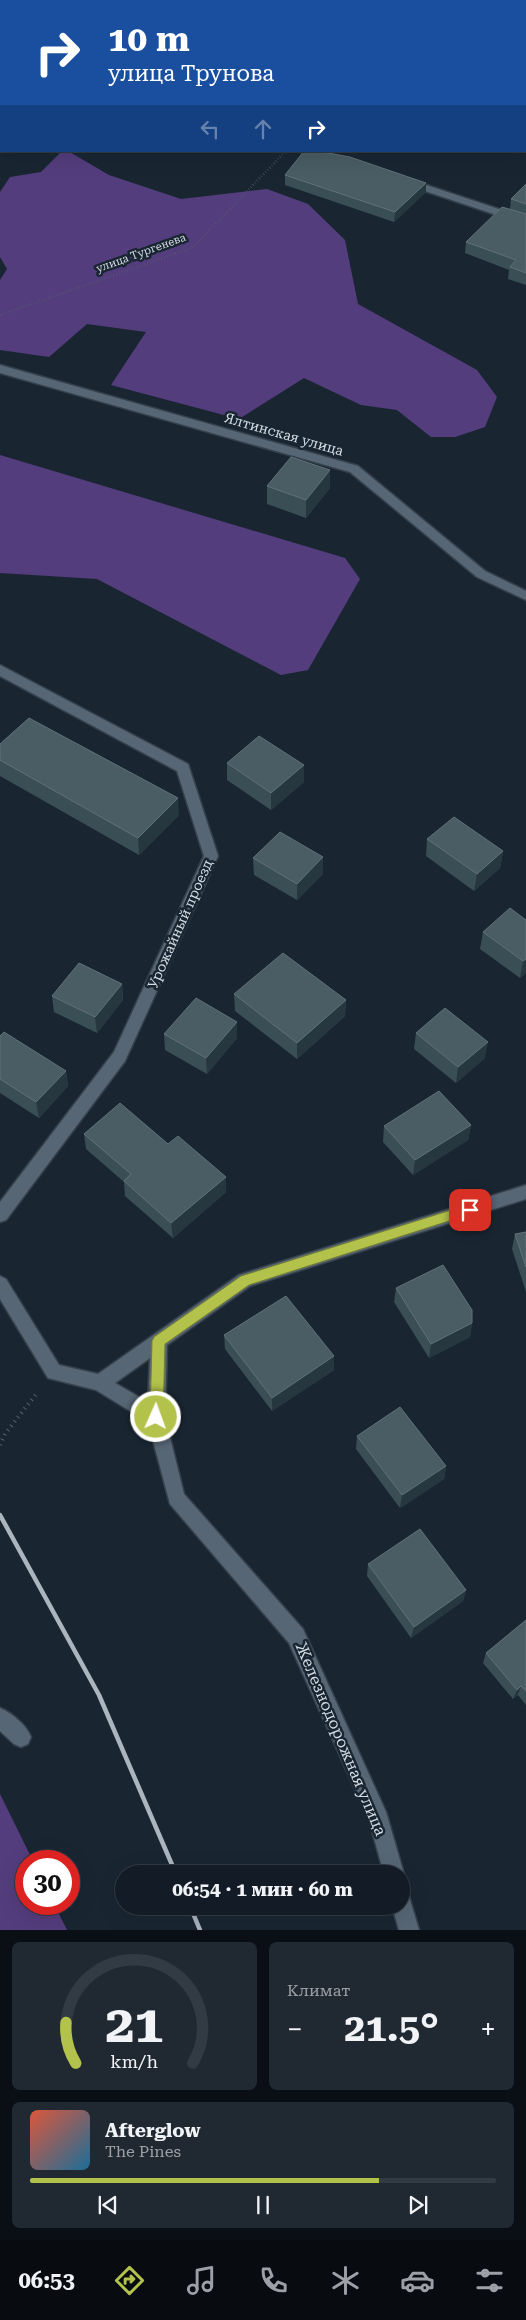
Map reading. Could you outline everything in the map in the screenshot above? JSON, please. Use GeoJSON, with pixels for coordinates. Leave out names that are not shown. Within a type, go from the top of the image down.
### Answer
{"type":"FeatureCollection","features":[{"type":"Feature","properties":{"kind":"street"},"geometry":{"type":"LineString","coordinates":[[398,179],[526,222]]}},
{"type":"Feature","properties":{"kind":"street","name":"Ялтинская улица"},"geometry":{"type":"LineString","coordinates":[[0,369],[354,469],[481,574],[526,596]]}},
{"type":"Feature","properties":{"kind":"street","name":"Урожайный проезд"},"geometry":{"type":"LineString","coordinates":[[0,670],[183,768],[211,856],[120,1056],[0,1215]]}},
{"type":"Feature","properties":{"kind":"street"},"geometry":{"type":"LineString","coordinates":[[100,1383],[245,1280],[526,1192]]}},
{"type":"Feature","properties":{"kind":"street"},"geometry":{"type":"LineString","coordinates":[[0,1284],[54,1372],[100,1383],[156,1417]]}},
{"type":"Feature","properties":{"kind":"street","name":"Железнодорожная улица"},"geometry":{"type":"LineString","coordinates":[[159,1341],[156,1417],[176,1498],[296,1636],[379,1819],[392,1865]]}},
{"type":"Feature","properties":{"kind":"street"},"geometry":{"type":"LineString","coordinates":[[0,1718],[21,1737]]}},
{"type":"Feature","properties":{"kind":"street"},"geometry":{"type":"LineString","coordinates":[[406,1915],[410,1930]]}},
{"type":"Feature","properties":{"kind":"path","name":"улица Тургенева"},"geometry":{"type":"LineString","coordinates":[[0,315],[192,248],[285,152]]}},
{"type":"Feature","properties":{"kind":"path"},"geometry":{"type":"LineString","coordinates":[[0,1446],[5,1434],[54,1372]]}},
{"type":"Feature","properties":{"kind":"shaded area"},"geometry":{"type":"Polygon","coordinates":[[[61,152],[70,152],[109,175],[181,199],[267,189],[308,204],[345,240],[358,304],[477,370],[497,397],[485,427],[455,437],[431,437],[397,410],[361,405],[304,378],[239,419],[111,385],[146,332],[87,324],[49,357],[0,350],[0,280],[7,269],[0,257],[0,192],[10,177],[41,172],[61,152]]]}},
{"type":"Feature","properties":{"kind":"shaded area"},"geometry":{"type":"Polygon","coordinates":[[[0,455],[345,558],[360,579],[308,670],[281,675],[97,579],[0,573],[0,455]]]}},
{"type":"Feature","properties":{"kind":"shaded area"},"geometry":{"type":"Polygon","coordinates":[[[0,1794],[28,1850],[15,1850],[15,1915],[60,1915],[67,1930],[0,1930],[0,1794]]]}},
{"type":"Feature","properties":{"kind":"building"},"geometry":{"type":"Polygon","coordinates":[[[303,152],[322,152],[350,157],[426,183],[395,212],[285,175],[303,152]]]}},
{"type":"Feature","properties":{"kind":"building"},"geometry":{"type":"Polygon","coordinates":[[[526,184],[526,204],[511,199],[526,184]]]}},
{"type":"Feature","properties":{"kind":"building"},"geometry":{"type":"Polygon","coordinates":[[[502,207],[526,214],[526,273],[510,267],[516,260],[466,242],[502,207]]]}},
{"type":"Feature","properties":{"kind":"building"},"geometry":{"type":"Polygon","coordinates":[[[291,457],[330,470],[306,500],[267,486],[291,457]]]}},
{"type":"Feature","properties":{"kind":"building"},"geometry":{"type":"Polygon","coordinates":[[[29,718],[178,798],[138,838],[0,760],[0,744],[29,718]]]}},
{"type":"Feature","properties":{"kind":"building"},"geometry":{"type":"Polygon","coordinates":[[[259,736],[304,765],[271,793],[227,763],[259,736]]]}},
{"type":"Feature","properties":{"kind":"building"},"geometry":{"type":"Polygon","coordinates":[[[454,817],[503,851],[477,874],[427,839],[454,817]]]}},
{"type":"Feature","properties":{"kind":"building"},"geometry":{"type":"Polygon","coordinates":[[[280,832],[323,857],[297,884],[253,858],[280,832]]]}},
{"type":"Feature","properties":{"kind":"building"},"geometry":{"type":"Polygon","coordinates":[[[510,908],[526,920],[526,959],[523,961],[483,932],[510,908]]]}},
{"type":"Feature","properties":{"kind":"building"},"geometry":{"type":"Polygon","coordinates":[[[283,953],[346,1000],[297,1043],[234,994],[283,953]]]}},
{"type":"Feature","properties":{"kind":"building"},"geometry":{"type":"Polygon","coordinates":[[[79,963],[122,984],[95,1017],[52,996],[79,963]]]}},
{"type":"Feature","properties":{"kind":"building"},"geometry":{"type":"Polygon","coordinates":[[[196,998],[237,1022],[206,1058],[164,1034],[196,998]]]}},
{"type":"Feature","properties":{"kind":"building"},"geometry":{"type":"Polygon","coordinates":[[[445,1008],[488,1042],[458,1067],[416,1033],[445,1008]]]}},
{"type":"Feature","properties":{"kind":"building"},"geometry":{"type":"Polygon","coordinates":[[[4,1032],[66,1071],[36,1102],[0,1079],[0,1036],[4,1032]]]}},
{"type":"Feature","properties":{"kind":"building"},"geometry":{"type":"Polygon","coordinates":[[[439,1091],[471,1125],[415,1160],[384,1126],[439,1091]]]}},
{"type":"Feature","properties":{"kind":"building"},"geometry":{"type":"Polygon","coordinates":[[[120,1103],[168,1144],[178,1136],[226,1177],[171,1223],[124,1181],[131,1174],[84,1134],[120,1103]]]}},
{"type":"Feature","properties":{"kind":"building"},"geometry":{"type":"Polygon","coordinates":[[[526,1232],[526,1267],[515,1234],[526,1232]]]}},
{"type":"Feature","properties":{"kind":"building"},"geometry":{"type":"Polygon","coordinates":[[[443,1265],[472,1310],[472,1323],[431,1344],[396,1288],[443,1265]]]}},
{"type":"Feature","properties":{"kind":"building"},"geometry":{"type":"Polygon","coordinates":[[[286,1296],[334,1356],[272,1398],[224,1335],[286,1296]]]}},
{"type":"Feature","properties":{"kind":"building"},"geometry":{"type":"Polygon","coordinates":[[[400,1407],[446,1466],[402,1495],[357,1436],[400,1407]]]}},
{"type":"Feature","properties":{"kind":"building"},"geometry":{"type":"Polygon","coordinates":[[[420,1529],[466,1590],[414,1627],[368,1564],[420,1529]]]}},
{"type":"Feature","properties":{"kind":"building"},"geometry":{"type":"Polygon","coordinates":[[[526,1620],[526,1691],[521,1686],[517,1690],[486,1653],[526,1620]]]}},
{"type":"Feature","properties":{"kind":"railway"},"geometry":{"type":"LineString","coordinates":[[0,1515],[99,1695],[172,1865]]}},
{"type":"Feature","properties":{"kind":"railway"},"geometry":{"type":"LineString","coordinates":[[194,1915],[200,1930]]}},
{"type":"Feature","properties":{"kind":"route"},"geometry":{"type":"LineString","coordinates":[[156,1417],[159,1341],[245,1280],[470,1210]]}}]}
